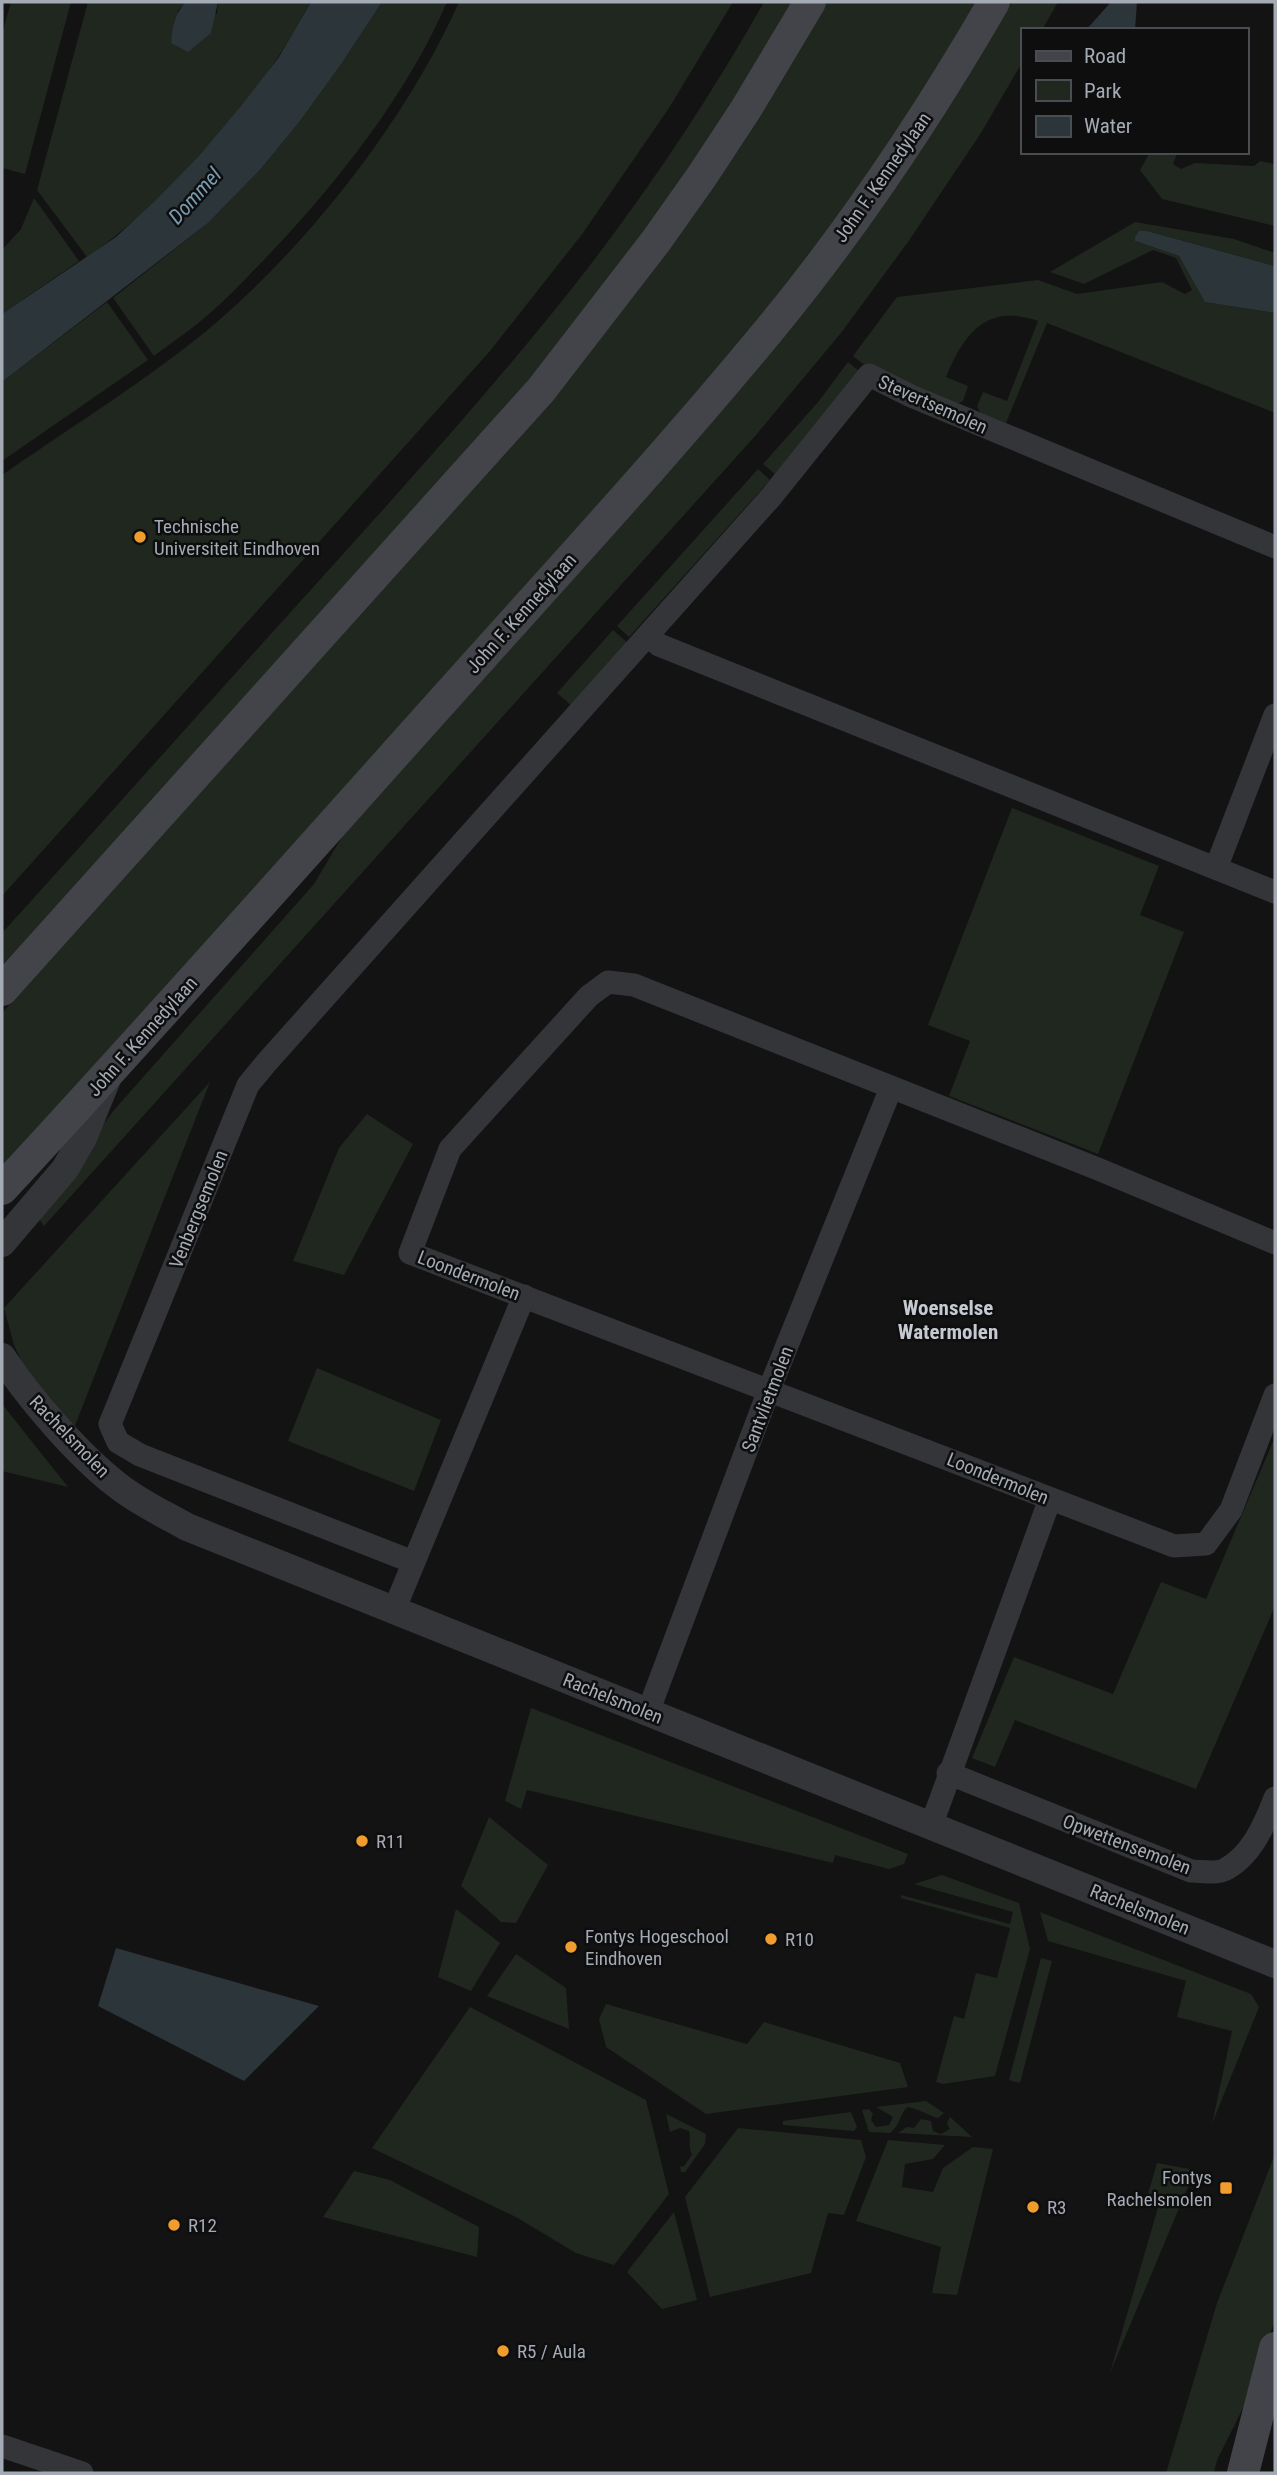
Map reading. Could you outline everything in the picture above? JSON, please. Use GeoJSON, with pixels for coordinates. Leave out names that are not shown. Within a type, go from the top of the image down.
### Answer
{"type":"FeatureCollection","features":[{"type":"Feature","properties":{"kind":"main road"},"geometry":{"type":"LineString","coordinates":[[2,990],[541,390],[656,241],[702,176],[810,2]]}},
{"type":"Feature","properties":{"kind":"main road","name":"John F. Kennedylaan"},"geometry":{"type":"LineString","coordinates":[[2,1189],[670,448],[772,328],[849,226],[904,147],[994,2]]}},
{"type":"Feature","properties":{"kind":"main road"},"geometry":{"type":"LineString","coordinates":[[1243,2473],[1275,2348]]}},
{"type":"Feature","properties":{"kind":"street","name":"Stevertsemolen"},"geometry":{"type":"LineString","coordinates":[[537,759],[771,497],[869,375],[911,396],[1275,547]]}},
{"type":"Feature","properties":{"kind":"street"},"geometry":{"type":"LineString","coordinates":[[648,636],[659,645],[1275,892]]}},
{"type":"Feature","properties":{"kind":"street"},"geometry":{"type":"LineString","coordinates":[[1216,868],[1275,715]]}},
{"type":"Feature","properties":{"kind":"street","name":"Venbergsemolen"},"geometry":{"type":"LineString","coordinates":[[413,1562],[139,1455],[118,1442],[110,1424],[248,1085],[537,759]]}},
{"type":"Feature","properties":{"kind":"street","name":"Loondermolen"},"geometry":{"type":"LineString","coordinates":[[1275,1242],[634,985],[608,982],[589,996],[450,1149],[410,1253],[1174,1546],[1206,1544],[1231,1510],[1275,1395]]}},
{"type":"Feature","properties":{"kind":"street"},"geometry":{"type":"LineString","coordinates":[[2,1242],[65,1169],[83,1138],[109,1073]]}},
{"type":"Feature","properties":{"kind":"street","name":"Santvlietmolen"},"geometry":{"type":"LineString","coordinates":[[648,1712],[769,1390],[891,1088]]}},
{"type":"Feature","properties":{"kind":"street"},"geometry":{"type":"LineString","coordinates":[[394,1610],[524,1296]]}},
{"type":"Feature","properties":{"kind":"street","name":"Rachelsmolen"},"geometry":{"type":"LineString","coordinates":[[2,1357],[19,1382],[80,1450],[119,1486],[187,1527],[1275,1965]]}},
{"type":"Feature","properties":{"kind":"street"},"geometry":{"type":"LineString","coordinates":[[931,1826],[948,1773],[1050,1499]]}},
{"type":"Feature","properties":{"kind":"street","name":"Opwettensemolen"},"geometry":{"type":"LineString","coordinates":[[948,1773],[1191,1871],[1222,1872],[1244,1855],[1266,1821],[1275,1798]]}},
{"type":"Feature","properties":{"kind":"street"},"geometry":{"type":"LineString","coordinates":[[2,2446],[82,2473]]}},
{"type":"Feature","properties":{"kind":"green space"},"geometry":{"type":"Polygon","coordinates":[[[11,2],[71,2],[25,174],[2,168],[2,34],[11,2]]]}},
{"type":"Feature","properties":{"kind":"green space"},"geometry":{"type":"Polygon","coordinates":[[[88,2],[185,2],[177,12],[217,14],[218,2],[311,2],[278,57],[215,139],[140,215],[87,257],[37,190],[88,2]]]}},
{"type":"Feature","properties":{"kind":"green space"},"geometry":{"type":"Polygon","coordinates":[[[382,2],[447,2],[411,72],[389,106],[316,203],[223,302],[154,356],[113,298],[208,223],[260,170],[300,121],[382,2]]]}},
{"type":"Feature","properties":{"kind":"green space"},"geometry":{"type":"Polygon","coordinates":[[[459,2],[733,2],[669,108],[583,233],[490,351],[2,896],[2,475],[181,351],[263,279],[303,237],[375,146],[435,50],[459,2]]]}},
{"type":"Feature","properties":{"kind":"green space"},"geometry":{"type":"Polygon","coordinates":[[[764,2],[793,2],[706,145],[572,326],[497,419],[2,969],[2,933],[425,462],[579,280],[663,164],[716,84],[764,2]]]}},
{"type":"Feature","properties":{"kind":"green space"},"geometry":{"type":"Polygon","coordinates":[[[827,2],[978,2],[901,124],[847,203],[791,281],[737,349],[2,1168],[2,1013],[522,435],[766,105],[827,2]]]}},
{"type":"Feature","properties":{"kind":"green space"},"geometry":{"type":"Polygon","coordinates":[[[1012,2],[1058,2],[1043,28],[1021,28],[1021,64],[981,133],[908,242],[841,333],[756,435],[44,1226],[37,1216],[114,1110],[314,884],[352,820],[885,202],[941,119],[1012,2]]]}},
{"type":"Feature","properties":{"kind":"green space"},"geometry":{"type":"Polygon","coordinates":[[[1149,154],[1177,154],[1173,164],[1181,169],[1195,163],[1254,166],[1260,161],[1275,164],[1275,226],[1162,199],[1140,170],[1149,154]]]}},
{"type":"Feature","properties":{"kind":"green space"},"geometry":{"type":"Polygon","coordinates":[[[34,198],[79,261],[2,314],[2,250],[21,229],[34,198]]]}},
{"type":"Feature","properties":{"kind":"green space"},"geometry":{"type":"Polygon","coordinates":[[[1135,222],[1234,239],[1275,253],[1275,266],[1147,231],[1135,241],[1179,256],[1206,302],[1275,313],[1275,413],[1047,323],[1006,423],[980,413],[977,406],[983,392],[1007,401],[1038,321],[1020,316],[991,319],[969,336],[946,377],[968,386],[963,401],[957,404],[872,371],[853,356],[897,297],[1038,280],[1077,294],[1162,282],[1185,294],[1192,290],[1176,258],[1153,250],[1084,284],[1050,272],[1135,222]]]}},
{"type":"Feature","properties":{"kind":"green space"},"geometry":{"type":"Polygon","coordinates":[[[107,302],[148,360],[2,461],[2,382],[107,302]]]}},
{"type":"Feature","properties":{"kind":"green space"},"geometry":{"type":"Polygon","coordinates":[[[848,362],[864,375],[775,474],[763,464],[819,401],[848,362]]]}},
{"type":"Feature","properties":{"kind":"green space"},"geometry":{"type":"Polygon","coordinates":[[[758,469],[770,480],[629,637],[617,626],[758,469]]]}},
{"type":"Feature","properties":{"kind":"green space"},"geometry":{"type":"Polygon","coordinates":[[[613,630],[629,644],[573,707],[557,693],[613,630]]]}},
{"type":"Feature","properties":{"kind":"green space"},"geometry":{"type":"Polygon","coordinates":[[[1012,808],[1159,866],[1140,915],[1184,932],[1098,1154],[949,1096],[970,1041],[928,1025],[1012,808]]]}},
{"type":"Feature","properties":{"kind":"green space"},"geometry":{"type":"Polygon","coordinates":[[[210,1082],[74,1428],[30,1379],[14,1345],[4,1308],[210,1082]]]}},
{"type":"Feature","properties":{"kind":"green space"},"geometry":{"type":"Polygon","coordinates":[[[367,1114],[413,1144],[344,1275],[293,1261],[339,1148],[367,1114]]]}},
{"type":"Feature","properties":{"kind":"green space"},"geometry":{"type":"Polygon","coordinates":[[[317,1368],[441,1420],[414,1491],[288,1441],[317,1368]]]}},
{"type":"Feature","properties":{"kind":"green space"},"geometry":{"type":"Polygon","coordinates":[[[2,1404],[68,1487],[2,1471],[2,1404]]]}},
{"type":"Feature","properties":{"kind":"green space"},"geometry":{"type":"Polygon","coordinates":[[[1275,1437],[1275,1606],[1196,1789],[1015,1720],[995,1767],[972,1758],[1014,1657],[1113,1694],[1161,1582],[1206,1599],[1275,1437]]]}},
{"type":"Feature","properties":{"kind":"green space"},"geometry":{"type":"Polygon","coordinates":[[[531,1708],[908,1854],[904,1864],[889,1869],[835,1855],[833,1863],[527,1790],[521,1809],[505,1801],[531,1708]]]}},
{"type":"Feature","properties":{"kind":"green space"},"geometry":{"type":"Polygon","coordinates":[[[489,1817],[548,1865],[516,1923],[501,1922],[461,1886],[489,1817]]]}},
{"type":"Feature","properties":{"kind":"green space"},"geometry":{"type":"Polygon","coordinates":[[[942,1875],[1019,1903],[1030,1949],[995,2076],[943,2084],[936,2082],[954,2016],[964,2019],[976,1973],[997,1978],[1010,1928],[901,1898],[901,1895],[1010,1924],[1013,1912],[914,1884],[942,1875]]]}},
{"type":"Feature","properties":{"kind":"green space"},"geometry":{"type":"Polygon","coordinates":[[[456,1909],[500,1943],[471,1991],[438,1977],[456,1909]]]}},
{"type":"Feature","properties":{"kind":"green space"},"geometry":{"type":"Polygon","coordinates":[[[1040,1912],[1251,1994],[1259,2007],[1212,2124],[1232,2031],[1177,2017],[1186,1981],[1048,1941],[1040,1912]]]}},
{"type":"Feature","properties":{"kind":"green space"},"geometry":{"type":"Polygon","coordinates":[[[516,1954],[566,1988],[569,2029],[487,1996],[516,1954]]]}},
{"type":"Feature","properties":{"kind":"green space"},"geometry":{"type":"Polygon","coordinates":[[[1041,1958],[1052,1961],[1020,2083],[1009,2080],[1041,1958]]]}},
{"type":"Feature","properties":{"kind":"green space"},"geometry":{"type":"Polygon","coordinates":[[[606,2004],[747,2044],[764,2022],[900,2063],[908,2087],[706,2114],[606,2047],[599,2019],[606,2004]]]}},
{"type":"Feature","properties":{"kind":"green space"},"geometry":{"type":"Polygon","coordinates":[[[470,2007],[646,2100],[669,2194],[614,2265],[576,2253],[516,2217],[372,2148],[470,2007]]]}},
{"type":"Feature","properties":{"kind":"green space"},"geometry":{"type":"Polygon","coordinates":[[[926,2101],[944,2113],[938,2118],[908,2107],[890,2133],[869,2132],[862,2110],[869,2109],[873,2114],[871,2120],[876,2127],[889,2125],[893,2117],[876,2107],[926,2101]]]}},
{"type":"Feature","properties":{"kind":"green space"},"geometry":{"type":"Polygon","coordinates":[[[851,2112],[857,2127],[854,2131],[783,2125],[783,2121],[851,2112]]]}},
{"type":"Feature","properties":{"kind":"green space"},"geometry":{"type":"Polygon","coordinates":[[[666,2114],[706,2134],[705,2144],[685,2172],[681,2172],[680,2167],[684,2166],[692,2155],[689,2131],[680,2128],[670,2132],[666,2114]]]}},
{"type":"Feature","properties":{"kind":"green space"},"geometry":{"type":"Polygon","coordinates":[[[950,2117],[972,2137],[898,2133],[907,2127],[914,2128],[921,2119],[931,2121],[933,2131],[941,2134],[950,2129],[947,2123],[950,2117]]]}},
{"type":"Feature","properties":{"kind":"green space"},"geometry":{"type":"Polygon","coordinates":[[[738,2128],[861,2140],[866,2157],[844,2215],[828,2213],[811,2273],[710,2297],[685,2197],[738,2128]]]}},
{"type":"Feature","properties":{"kind":"green space"},"geometry":{"type":"Polygon","coordinates":[[[888,2140],[945,2145],[933,2159],[905,2164],[902,2187],[933,2192],[943,2168],[973,2147],[993,2149],[957,2295],[932,2293],[941,2247],[856,2221],[888,2140]]]}},
{"type":"Feature","properties":{"kind":"green space"},"geometry":{"type":"Polygon","coordinates":[[[1275,2154],[1275,2319],[1253,2388],[1217,2460],[1214,2473],[1166,2473],[1217,2303],[1275,2154]]]}},
{"type":"Feature","properties":{"kind":"green space"},"geometry":{"type":"Polygon","coordinates":[[[1157,2163],[1195,2170],[1110,2373],[1159,2204],[1146,2201],[1157,2163]]]}},
{"type":"Feature","properties":{"kind":"green space"},"geometry":{"type":"Polygon","coordinates":[[[354,2171],[390,2180],[479,2227],[477,2257],[323,2217],[354,2171]]]}},
{"type":"Feature","properties":{"kind":"green space"},"geometry":{"type":"Polygon","coordinates":[[[674,2212],[697,2300],[662,2309],[627,2272],[674,2212]]]}},
{"type":"Feature","properties":{"kind":"water"},"geometry":{"type":"Polygon","coordinates":[[[185,2],[218,2],[211,33],[188,52],[171,43],[175,21],[185,2]]]}},
{"type":"Feature","properties":{"kind":"water","name":"Dommel"},"geometry":{"type":"Polygon","coordinates":[[[311,2],[382,2],[300,121],[260,170],[208,223],[2,382],[2,314],[116,237],[155,201],[199,156],[241,106],[279,57],[311,2]]]}},
{"type":"Feature","properties":{"kind":"water"},"geometry":{"type":"Polygon","coordinates":[[[1111,2],[1137,2],[1135,28],[1088,28],[1111,2]]]}},
{"type":"Feature","properties":{"kind":"water"},"geometry":{"type":"Polygon","coordinates":[[[1139,231],[1275,266],[1275,313],[1205,302],[1179,256],[1135,241],[1139,231]]]}},
{"type":"Feature","properties":{"kind":"water"},"geometry":{"type":"Polygon","coordinates":[[[116,1948],[319,2006],[244,2081],[98,2006],[116,1948]]]}},
{"type":"Feature","properties":{"kind":"place","name":"Technische Universiteit Eindhoven"},"geometry":{"type":"Point","coordinates":[140,537]}},
{"type":"Feature","properties":{"kind":"place","name":"R11"},"geometry":{"type":"Point","coordinates":[362,1841]}},
{"type":"Feature","properties":{"kind":"place","name":"R10"},"geometry":{"type":"Point","coordinates":[771,1939]}},
{"type":"Feature","properties":{"kind":"place","name":"Fontys Hogeschool Eindhoven"},"geometry":{"type":"Point","coordinates":[571,1947]}},
{"type":"Feature","properties":{"kind":"place","name":"Fontys Rachelsmolen"},"geometry":{"type":"Point","coordinates":[1226,2188]}},
{"type":"Feature","properties":{"kind":"place","name":"R3"},"geometry":{"type":"Point","coordinates":[1033,2207]}},
{"type":"Feature","properties":{"kind":"place","name":"R12"},"geometry":{"type":"Point","coordinates":[174,2225]}},
{"type":"Feature","properties":{"kind":"place","name":"R5 / Aula"},"geometry":{"type":"Point","coordinates":[503,2351]}},
{"type":"Feature","properties":{"kind":"district","name":"Woenselse Watermolen"},"geometry":{"type":"Point","coordinates":[948,1320]}}]}
